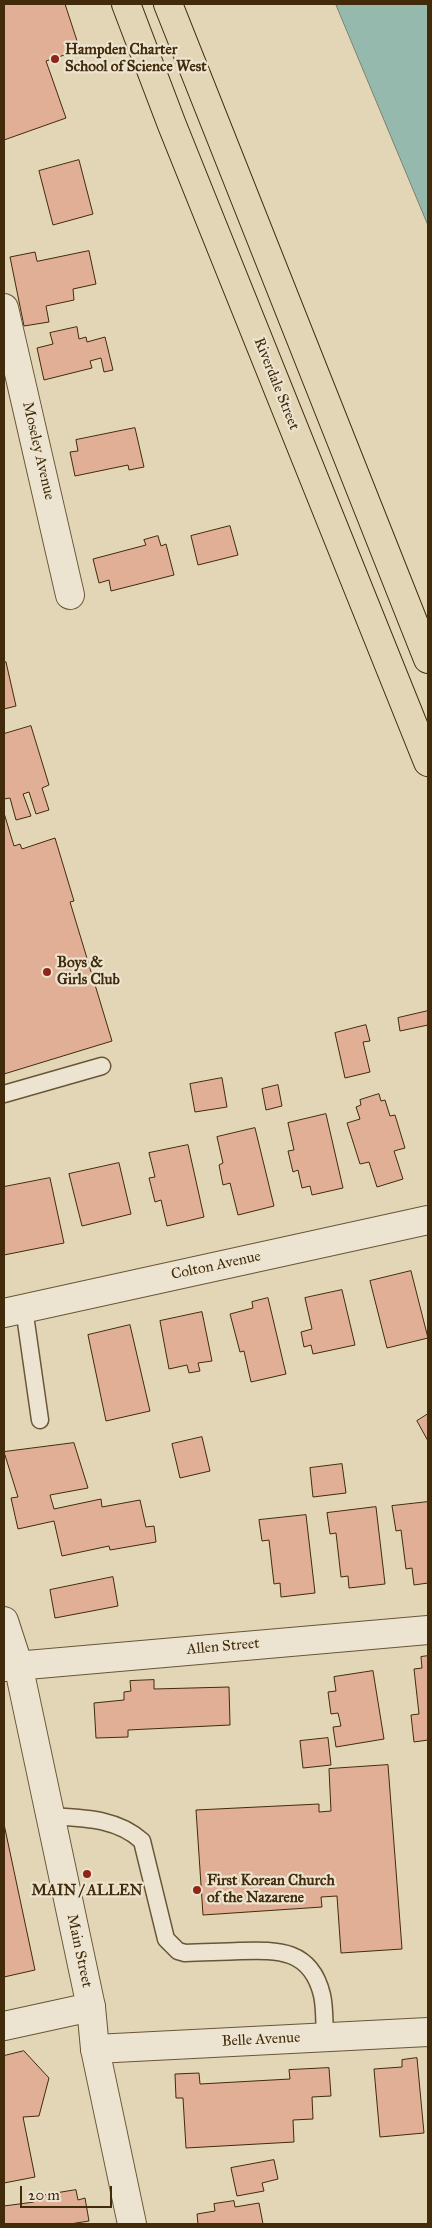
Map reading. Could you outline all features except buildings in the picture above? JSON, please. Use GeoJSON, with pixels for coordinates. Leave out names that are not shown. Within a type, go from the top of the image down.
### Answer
{"type":"FeatureCollection","features":[{"type":"Feature","properties":{"kind":"highway","name":"Riverdale Street"},"geometry":{"type":"LineString","coordinates":[[126,4],[180,144],[428,762]]}},
{"type":"Feature","properties":{"kind":"highway"},"geometry":{"type":"LineString","coordinates":[[168,4],[428,659]]}},
{"type":"Feature","properties":{"kind":"street","name":"Moseley Avenue"},"geometry":{"type":"LineString","coordinates":[[4,308],[70,595]]}},
{"type":"Feature","properties":{"kind":"street","name":"Colton Avenue"},"geometry":{"type":"LineString","coordinates":[[14,1310],[428,1220]]}},
{"type":"Feature","properties":{"kind":"street","name":"Main Street"},"geometry":{"type":"LineString","coordinates":[[4,1621],[11,1665],[50,1816],[91,2007],[95,2049],[132,2224]]}},
{"type":"Feature","properties":{"kind":"street","name":"Allen Street"},"geometry":{"type":"LineString","coordinates":[[11,1665],[428,1630]]}},
{"type":"Feature","properties":{"kind":"street"},"geometry":{"type":"LineString","coordinates":[[4,2026],[91,2007]]}},
{"type":"Feature","properties":{"kind":"street","name":"Belle Avenue"},"geometry":{"type":"LineString","coordinates":[[95,2049],[428,2032]]}},
{"type":"Feature","properties":{"kind":"lane"},"geometry":{"type":"LineString","coordinates":[[4,1094],[102,1066]]}},
{"type":"Feature","properties":{"kind":"lane"},"geometry":{"type":"LineString","coordinates":[[14,1310],[40,1420]]}},
{"type":"Feature","properties":{"kind":"lane"},"geometry":{"type":"LineString","coordinates":[[50,1816],[93,1818],[133,1832],[142,1841],[166,1939],[178,1951],[186,1953],[275,1950],[298,1958],[306,1965],[318,1983],[322,1996],[324,2037]]}},
{"type":"Feature","properties":{"kind":"water"},"geometry":{"type":"Polygon","coordinates":[[[336,4],[428,4],[428,225],[336,4]]]}},
{"type":"Feature","properties":{"kind":"place","name":"Hampden Charter School of Science West"},"geometry":{"type":"Point","coordinates":[55,59]}},
{"type":"Feature","properties":{"kind":"place","name":"Boys & Girls Club"},"geometry":{"type":"Point","coordinates":[47,972]}},
{"type":"Feature","properties":{"kind":"place","name":"MAIN / ALLEN"},"geometry":{"type":"Point","coordinates":[87,1874]}},
{"type":"Feature","properties":{"kind":"place","name":"First Korean Church of the Nazarene"},"geometry":{"type":"Point","coordinates":[197,1890]}}]}
